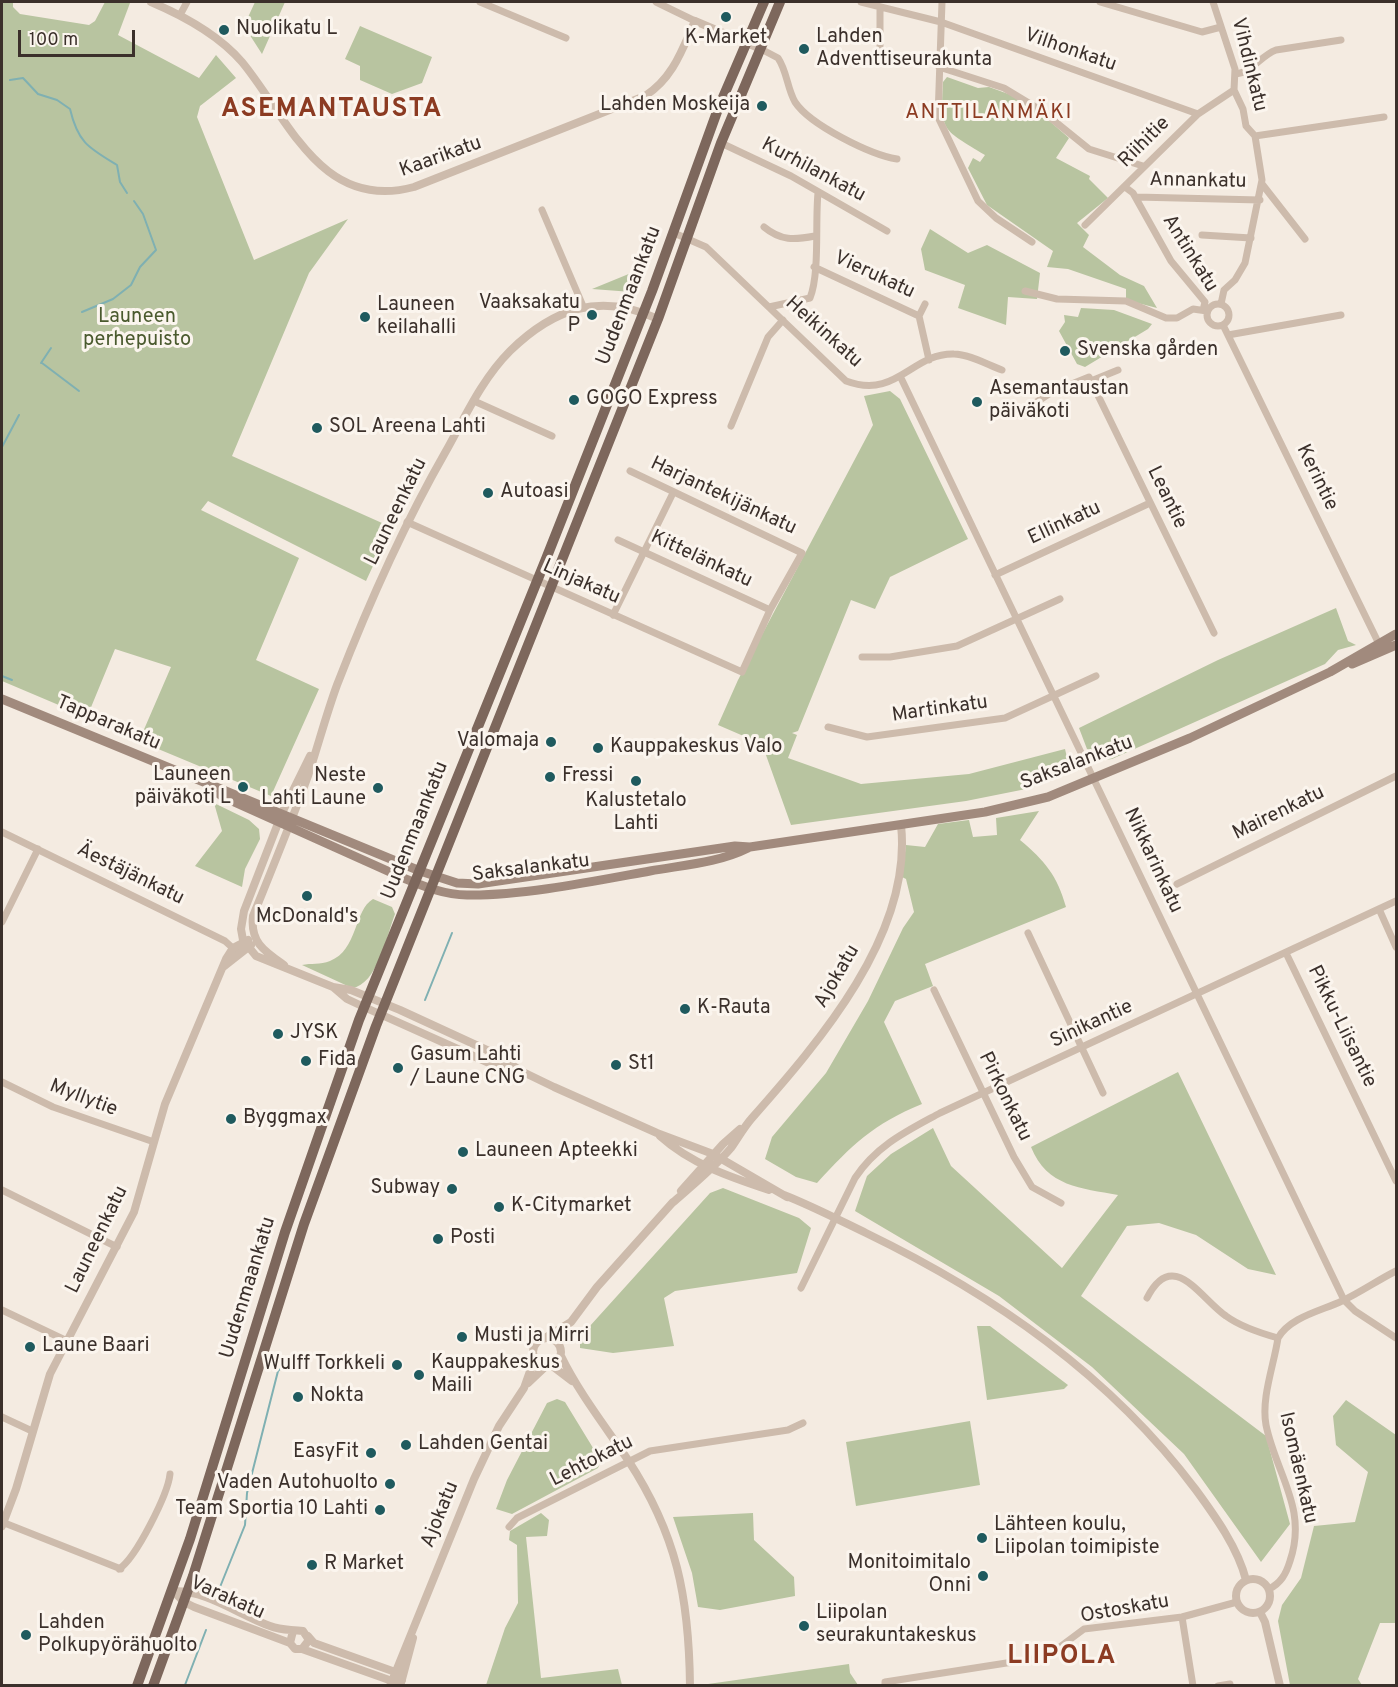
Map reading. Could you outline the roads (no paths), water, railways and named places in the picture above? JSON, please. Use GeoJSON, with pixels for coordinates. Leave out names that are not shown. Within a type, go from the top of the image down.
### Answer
{"type":"FeatureCollection","features":[{"type":"Feature","properties":{"kind":"main road","name":"Uudenmaankatu"},"geometry":{"type":"LineString","coordinates":[[137,1686],[172,1591],[285,1232],[366,1002],[537,582],[644,312],[718,109],[764,2]]}},
{"type":"Feature","properties":{"kind":"main road","name":"Uudenmaankatu"},"geometry":{"type":"LineString","coordinates":[[153,1686],[194,1593],[293,1255],[383,1010],[658,319],[721,143],[780,2]]}},
{"type":"Feature","properties":{"kind":"main road","name":"Saksalankatu"},"geometry":{"type":"LineString","coordinates":[[1330,672],[1396,634]]}},
{"type":"Feature","properties":{"kind":"main road","name":"Saksalankatu"},"geometry":{"type":"LineString","coordinates":[[291,822],[436,877],[457,883],[478,884],[735,846],[750,847],[901,825],[1017,806],[1096,779],[1330,672],[1370,658],[1396,645]]}},
{"type":"Feature","properties":{"kind":"main road","name":"Tapparakatu"},"geometry":{"type":"LineString","coordinates":[[2,699],[202,782],[223,797],[291,822]]}},
{"type":"Feature","properties":{"kind":"main road","name":"Saksalankatu"},"geometry":{"type":"LineString","coordinates":[[291,822],[415,883],[431,889],[467,895],[509,892],[693,864],[735,854],[750,847]]}},
{"type":"Feature","properties":{"kind":"street","name":"Kaarikatu"},"geometry":{"type":"LineString","coordinates":[[151,2],[180,15],[222,43],[242,62],[305,151],[325,170],[349,184],[392,192],[414,187],[645,96],[660,86],[669,75],[695,21]]}},
{"type":"Feature","properties":{"kind":"street"},"geometry":{"type":"LineString","coordinates":[[180,15],[187,2]]}},
{"type":"Feature","properties":{"kind":"street"},"geometry":{"type":"LineString","coordinates":[[480,2],[499,5],[566,38]]}},
{"type":"Feature","properties":{"kind":"street"},"geometry":{"type":"LineString","coordinates":[[656,2],[778,58],[796,102],[815,121],[882,157],[897,159]]}},
{"type":"Feature","properties":{"kind":"street","name":"Vilhonkatu"},"geometry":{"type":"LineString","coordinates":[[861,2],[941,22],[1198,114]]}},
{"type":"Feature","properties":{"kind":"street"},"geometry":{"type":"LineString","coordinates":[[942,2],[939,67],[940,125],[957,151],[978,201],[996,218],[1032,242]]}},
{"type":"Feature","properties":{"kind":"street"},"geometry":{"type":"LineString","coordinates":[[1100,2],[1202,32],[1221,27]]}},
{"type":"Feature","properties":{"kind":"street","name":"Vihdinkatu"},"geometry":{"type":"LineString","coordinates":[[1213,2],[1236,74],[1234,90],[1246,126],[1255,136],[1262,166],[1260,200],[1241,272],[1224,290],[1221,304]]}},
{"type":"Feature","properties":{"kind":"street"},"geometry":{"type":"LineString","coordinates":[[880,7],[880,54]]}},
{"type":"Feature","properties":{"kind":"street"},"geometry":{"type":"LineString","coordinates":[[1236,74],[1248,72],[1268,53],[1276,50],[1341,40]]}},
{"type":"Feature","properties":{"kind":"street"},"geometry":{"type":"LineString","coordinates":[[939,67],[1004,88],[1042,111],[1089,149],[1143,166]]}},
{"type":"Feature","properties":{"kind":"street","name":"Riihitie"},"geometry":{"type":"LineString","coordinates":[[1085,225],[1198,114],[1234,90]]}},
{"type":"Feature","properties":{"kind":"street"},"geometry":{"type":"LineString","coordinates":[[1255,136],[1384,117]]}},
{"type":"Feature","properties":{"kind":"street","name":"Kurhilankatu"},"geometry":{"type":"LineString","coordinates":[[721,143],[791,176],[887,231]]}},
{"type":"Feature","properties":{"kind":"street"},"geometry":{"type":"LineString","coordinates":[[1262,184],[1305,239]]}},
{"type":"Feature","properties":{"kind":"street","name":"Antinkatu"},"geometry":{"type":"LineString","coordinates":[[1125,187],[1136,197],[1171,261],[1204,302],[1205,311]]}},
{"type":"Feature","properties":{"kind":"street"},"geometry":{"type":"LineString","coordinates":[[769,307],[810,298],[814,287],[818,193]]}},
{"type":"Feature","properties":{"kind":"street","name":"Annankatu"},"geometry":{"type":"LineString","coordinates":[[1136,197],[1260,200]]}},
{"type":"Feature","properties":{"kind":"street"},"geometry":{"type":"LineString","coordinates":[[542,210],[583,306]]}},
{"type":"Feature","properties":{"kind":"street"},"geometry":{"type":"LineString","coordinates":[[764,227],[775,236],[789,240],[815,236]]}},
{"type":"Feature","properties":{"kind":"street","name":"Heikinkatu"},"geometry":{"type":"LineString","coordinates":[[674,233],[706,247],[846,381],[874,386],[901,378],[929,360],[956,353],[1002,370]]}},
{"type":"Feature","properties":{"kind":"street"},"geometry":{"type":"LineString","coordinates":[[1202,235],[1251,238]]}},
{"type":"Feature","properties":{"kind":"street","name":"Vierukatu"},"geometry":{"type":"LineString","coordinates":[[814,267],[919,316]]}},
{"type":"Feature","properties":{"kind":"street"},"geometry":{"type":"LineString","coordinates":[[1025,291],[1057,298],[1126,301],[1166,318],[1177,318],[1193,309],[1205,311],[1215,304],[1221,304],[1229,313],[1228,320],[1223,325],[1210,323],[1205,311]]}},
{"type":"Feature","properties":{"kind":"street","name":"Vierukatu"},"geometry":{"type":"LineString","coordinates":[[925,304],[919,316],[929,360]]}},
{"type":"Feature","properties":{"kind":"street","name":"Launeenkatu"},"geometry":{"type":"LineString","coordinates":[[255,940],[252,927],[253,916],[291,822],[337,685],[407,522],[497,365],[547,322],[583,306],[618,306],[644,312],[658,319]]}},
{"type":"Feature","properties":{"kind":"street"},"geometry":{"type":"LineString","coordinates":[[1228,335],[1341,315]]}},
{"type":"Feature","properties":{"kind":"street"},"geometry":{"type":"LineString","coordinates":[[731,426],[768,338],[783,320]]}},
{"type":"Feature","properties":{"kind":"street","name":"Kerintie"},"geometry":{"type":"LineString","coordinates":[[1223,325],[1378,644]]}},
{"type":"Feature","properties":{"kind":"street"},"geometry":{"type":"LineString","coordinates":[[1018,414],[1052,392],[1118,370]]}},
{"type":"Feature","properties":{"kind":"street","name":"Nikkarinkatu"},"geometry":{"type":"LineString","coordinates":[[901,378],[1052,695],[1096,779],[1344,1300],[1355,1311],[1396,1338]]}},
{"type":"Feature","properties":{"kind":"street","name":"Leantie"},"geometry":{"type":"LineString","coordinates":[[1090,379],[1214,633]]}},
{"type":"Feature","properties":{"kind":"street"},"geometry":{"type":"LineString","coordinates":[[474,402],[552,436]]}},
{"type":"Feature","properties":{"kind":"street","name":"Harjantekijänkatu"},"geometry":{"type":"LineString","coordinates":[[630,471],[802,553],[770,610]]}},
{"type":"Feature","properties":{"kind":"street"},"geometry":{"type":"LineString","coordinates":[[613,615],[673,493]]}},
{"type":"Feature","properties":{"kind":"street","name":"Ellinkatu"},"geometry":{"type":"LineString","coordinates":[[995,575],[1150,503]]}},
{"type":"Feature","properties":{"kind":"street","name":"Linjakatu"},"geometry":{"type":"LineString","coordinates":[[407,522],[742,672],[770,610]]}},
{"type":"Feature","properties":{"kind":"street","name":"Kittelänkatu"},"geometry":{"type":"LineString","coordinates":[[618,540],[770,610]]}},
{"type":"Feature","properties":{"kind":"street"},"geometry":{"type":"LineString","coordinates":[[862,657],[890,657],[957,646],[1060,598]]}},
{"type":"Feature","properties":{"kind":"street","name":"Martinkatu"},"geometry":{"type":"LineString","coordinates":[[828,727],[867,737],[1005,718],[1096,676]]}},
{"type":"Feature","properties":{"kind":"street","name":"Launeenkatu"},"geometry":{"type":"LineString","coordinates":[[2,1524],[50,1374],[65,1340],[134,1212],[154,1142],[187,1047],[233,948],[246,944],[241,929],[244,911],[280,817],[314,751]]}},
{"type":"Feature","properties":{"kind":"street","name":"Mairenkatu"},"geometry":{"type":"LineString","coordinates":[[1177,884],[1396,776]]}},
{"type":"Feature","properties":{"kind":"street","name":"Ajokatu"},"geometry":{"type":"LineString","coordinates":[[561,1352],[571,1322],[612,1270],[749,1122],[825,1032],[856,984],[891,908],[902,863],[901,825]]}},
{"type":"Feature","properties":{"kind":"street","name":"Äestäjänkatu"},"geometry":{"type":"LineString","coordinates":[[2,832],[225,941],[239,956]]}},
{"type":"Feature","properties":{"kind":"street"},"geometry":{"type":"LineString","coordinates":[[2,922],[38,849]]}},
{"type":"Feature","properties":{"kind":"street","name":"Sinikantie"},"geometry":{"type":"LineString","coordinates":[[801,1288],[855,1178],[878,1150],[940,1113],[1396,901]]}},
{"type":"Feature","properties":{"kind":"street"},"geometry":{"type":"LineString","coordinates":[[1378,909],[1396,947]]}},
{"type":"Feature","properties":{"kind":"street"},"geometry":{"type":"LineString","coordinates":[[1028,933],[1103,1093]]}},
{"type":"Feature","properties":{"kind":"street"},"geometry":{"type":"LineString","coordinates":[[223,967],[239,956],[246,944],[255,940],[261,949],[284,965]]}},
{"type":"Feature","properties":{"kind":"street"},"geometry":{"type":"LineString","coordinates":[[246,944],[256,956],[284,965],[366,1002],[498,1067],[523,1072],[657,1133],[717,1156],[787,1197]]}},
{"type":"Feature","properties":{"kind":"street","name":"Pikku-Liisantie"},"geometry":{"type":"LineString","coordinates":[[1287,952],[1396,1181]]}},
{"type":"Feature","properties":{"kind":"street","name":"Pirkonkatu"},"geometry":{"type":"LineString","coordinates":[[934,990],[983,1094],[1032,1187],[1061,1203]]}},
{"type":"Feature","properties":{"kind":"street","name":"Myllytie"},"geometry":{"type":"LineString","coordinates":[[2,1082],[53,1107],[154,1142]]}},
{"type":"Feature","properties":{"kind":"street"},"geometry":{"type":"LineString","coordinates":[[657,1133],[671,1146],[707,1167],[787,1197],[933,1265],[1038,1333],[1109,1394],[1159,1442],[1210,1509],[1244,1570],[1246,1580]]}},
{"type":"Feature","properties":{"kind":"street"},"geometry":{"type":"LineString","coordinates":[[2,1190],[117,1247]]}},
{"type":"Feature","properties":{"kind":"street"},"geometry":{"type":"LineString","coordinates":[[1147,1298],[1161,1278],[1167,1275],[1176,1276],[1202,1292],[1224,1315],[1278,1338],[1282,1332],[1300,1319],[1344,1300],[1396,1271]]}},
{"type":"Feature","properties":{"kind":"street"},"geometry":{"type":"LineString","coordinates":[[2,1310],[65,1340]]}},
{"type":"Feature","properties":{"kind":"street","name":"Ajokatu"},"geometry":{"type":"LineString","coordinates":[[545,1338],[571,1322]]}},
{"type":"Feature","properties":{"kind":"street"},"geometry":{"type":"LineString","coordinates":[[577,1385],[535,1357],[536,1345],[545,1338],[554,1340],[577,1385],[629,1462],[665,1528],[680,1573],[688,1618],[690,1686]]}},
{"type":"Feature","properties":{"kind":"street","name":"Isomäenkatu"},"geometry":{"type":"LineString","coordinates":[[1269,1589],[1281,1581],[1288,1569],[1297,1528],[1289,1491],[1266,1423],[1266,1406],[1278,1338]]}},
{"type":"Feature","properties":{"kind":"street"},"geometry":{"type":"LineString","coordinates":[[548,1365],[561,1352]]}},
{"type":"Feature","properties":{"kind":"street","name":"Ajokatu"},"geometry":{"type":"LineString","coordinates":[[524,1388],[535,1357]]}},
{"type":"Feature","properties":{"kind":"street","name":"Ajokatu"},"geometry":{"type":"LineString","coordinates":[[392,1679],[415,1628],[474,1479],[499,1426],[524,1388],[548,1365]]}},
{"type":"Feature","properties":{"kind":"street"},"geometry":{"type":"LineString","coordinates":[[2,1417],[32,1431]]}},
{"type":"Feature","properties":{"kind":"street","name":"Lehtokatu"},"geometry":{"type":"LineString","coordinates":[[509,1527],[518,1518],[650,1451],[788,1430],[803,1423]]}},
{"type":"Feature","properties":{"kind":"street"},"geometry":{"type":"LineString","coordinates":[[2,1524],[120,1569],[138,1550],[169,1486],[170,1474]]}},
{"type":"Feature","properties":{"kind":"street"},"geometry":{"type":"LineString","coordinates":[[1255,1579],[1264,1583],[1269,1589],[1269,1601],[1260,1612],[1247,1612],[1237,1602],[1237,1590],[1246,1580],[1255,1579]]}},
{"type":"Feature","properties":{"kind":"street","name":"Varakatu"},"geometry":{"type":"LineString","coordinates":[[172,1591],[194,1593],[270,1626],[293,1631]]}},
{"type":"Feature","properties":{"kind":"street","name":"Varakatu"},"geometry":{"type":"LineString","coordinates":[[172,1591],[189,1604],[290,1643]]}},
{"type":"Feature","properties":{"kind":"street","name":"Ostoskatu"},"geometry":{"type":"LineString","coordinates":[[885,1686],[885,1682],[1048,1655],[1083,1629],[1182,1617],[1237,1602]]}},
{"type":"Feature","properties":{"kind":"street"},"geometry":{"type":"LineString","coordinates":[[1260,1612],[1265,1622],[1280,1686]]}},
{"type":"Feature","properties":{"kind":"street"},"geometry":{"type":"LineString","coordinates":[[1182,1617],[1193,1686]]}},
{"type":"Feature","properties":{"kind":"street","name":"Ajokatu"},"geometry":{"type":"LineString","coordinates":[[402,1681],[415,1628]]}},
{"type":"Feature","properties":{"kind":"street"},"geometry":{"type":"LineString","coordinates":[[392,1679],[314,1643],[303,1631],[293,1631],[290,1643],[295,1649],[302,1649],[392,1679],[402,1681]]}},
{"type":"Feature","properties":{"kind":"street"},"geometry":{"type":"LineString","coordinates":[[302,1649],[308,1644],[308,1636]]}},
{"type":"Feature","properties":{"kind":"street"},"geometry":{"type":"LineString","coordinates":[[1218,1686],[1230,1684]]}},
{"type":"Feature","properties":{"kind":"waterway"},"geometry":{"type":"LineString","coordinates":[[10,80],[23,78],[38,94],[57,100],[70,109],[77,130],[86,143],[117,165],[120,182],[127,193]]}},
{"type":"Feature","properties":{"kind":"waterway"},"geometry":{"type":"LineString","coordinates":[[82,312],[113,299],[131,285],[140,267],[156,250],[143,214],[134,201]]}},
{"type":"Feature","properties":{"kind":"waterway"},"geometry":{"type":"LineString","coordinates":[[41,363],[51,348]]}},
{"type":"Feature","properties":{"kind":"waterway"},"geometry":{"type":"LineString","coordinates":[[42,363],[79,391]]}},
{"type":"Feature","properties":{"kind":"waterway"},"geometry":{"type":"LineString","coordinates":[[2,447],[19,415]]}},
{"type":"Feature","properties":{"kind":"waterway"},"geometry":{"type":"LineString","coordinates":[[2,676],[12,680]]}},
{"type":"Feature","properties":{"kind":"waterway"},"geometry":{"type":"LineString","coordinates":[[425,1000],[452,933]]}},
{"type":"Feature","properties":{"kind":"waterway"},"geometry":{"type":"LineString","coordinates":[[216,1597],[245,1525],[247,1493],[278,1371],[283,1366]]}},
{"type":"Feature","properties":{"kind":"waterway"},"geometry":{"type":"LineString","coordinates":[[185,1685],[206,1630]]}},
{"type":"Feature","properties":{"kind":"place","name":"K-Market"},"geometry":{"type":"Point","coordinates":[726,17]}},
{"type":"Feature","properties":{"kind":"place","name":"Nuolikatu L"},"geometry":{"type":"Point","coordinates":[224,30]}},
{"type":"Feature","properties":{"kind":"place","name":"Lahden Adventtiseurakunta"},"geometry":{"type":"Point","coordinates":[804,49]}},
{"type":"Feature","properties":{"kind":"place","name":"Lahden Moskeija"},"geometry":{"type":"Point","coordinates":[762,106]}},
{"type":"Feature","properties":{"kind":"place","name":"Vaaksakatu P"},"geometry":{"type":"Point","coordinates":[592,315]}},
{"type":"Feature","properties":{"kind":"place","name":"Launeen keilahalli"},"geometry":{"type":"Point","coordinates":[365,317]}},
{"type":"Feature","properties":{"kind":"place","name":"Svenska gården"},"geometry":{"type":"Point","coordinates":[1065,351]}},
{"type":"Feature","properties":{"kind":"place","name":"GOGO Express"},"geometry":{"type":"Point","coordinates":[574,400]}},
{"type":"Feature","properties":{"kind":"place","name":"Asemantaustan päiväkoti"},"geometry":{"type":"Point","coordinates":[977,402]}},
{"type":"Feature","properties":{"kind":"place","name":"SOL Areena Lahti"},"geometry":{"type":"Point","coordinates":[317,428]}},
{"type":"Feature","properties":{"kind":"place","name":"Autoasi"},"geometry":{"type":"Point","coordinates":[488,493]}},
{"type":"Feature","properties":{"kind":"place","name":"Valomaja"},"geometry":{"type":"Point","coordinates":[551,742]}},
{"type":"Feature","properties":{"kind":"place","name":"Kauppakeskus Valo"},"geometry":{"type":"Point","coordinates":[598,748]}},
{"type":"Feature","properties":{"kind":"place","name":"Fressi"},"geometry":{"type":"Point","coordinates":[550,777]}},
{"type":"Feature","properties":{"kind":"place","name":"Kalustetalo Lahti"},"geometry":{"type":"Point","coordinates":[636,781]}},
{"type":"Feature","properties":{"kind":"place","name":"Launeen päiväkoti L"},"geometry":{"type":"Point","coordinates":[243,787]}},
{"type":"Feature","properties":{"kind":"place","name":"Neste Lahti Laune"},"geometry":{"type":"Point","coordinates":[378,788]}},
{"type":"Feature","properties":{"kind":"place","name":"McDonald's"},"geometry":{"type":"Point","coordinates":[307,896]}},
{"type":"Feature","properties":{"kind":"place","name":"K-Rauta"},"geometry":{"type":"Point","coordinates":[685,1009]}},
{"type":"Feature","properties":{"kind":"place","name":"JYSK"},"geometry":{"type":"Point","coordinates":[278,1034]}},
{"type":"Feature","properties":{"kind":"place","name":"Fida"},"geometry":{"type":"Point","coordinates":[306,1061]}},
{"type":"Feature","properties":{"kind":"place","name":"St1"},"geometry":{"type":"Point","coordinates":[616,1065]}},
{"type":"Feature","properties":{"kind":"place","name":"Gasum Lahti / Laune CNG"},"geometry":{"type":"Point","coordinates":[398,1068]}},
{"type":"Feature","properties":{"kind":"place","name":"Byggmax"},"geometry":{"type":"Point","coordinates":[231,1119]}},
{"type":"Feature","properties":{"kind":"place","name":"Launeen Apteekki"},"geometry":{"type":"Point","coordinates":[463,1152]}},
{"type":"Feature","properties":{"kind":"place","name":"Subway"},"geometry":{"type":"Point","coordinates":[452,1189]}},
{"type":"Feature","properties":{"kind":"place","name":"K-Citymarket"},"geometry":{"type":"Point","coordinates":[499,1207]}},
{"type":"Feature","properties":{"kind":"place","name":"Posti"},"geometry":{"type":"Point","coordinates":[438,1239]}},
{"type":"Feature","properties":{"kind":"place","name":"Musti ja Mirri"},"geometry":{"type":"Point","coordinates":[462,1337]}},
{"type":"Feature","properties":{"kind":"place","name":"Laune Baari"},"geometry":{"type":"Point","coordinates":[30,1347]}},
{"type":"Feature","properties":{"kind":"place","name":"Wulff Torkkeli"},"geometry":{"type":"Point","coordinates":[397,1365]}},
{"type":"Feature","properties":{"kind":"place","name":"Kauppakeskus Maili"},"geometry":{"type":"Point","coordinates":[419,1375]}},
{"type":"Feature","properties":{"kind":"place","name":"Nokta"},"geometry":{"type":"Point","coordinates":[298,1397]}},
{"type":"Feature","properties":{"kind":"place","name":"Lahden Gentai"},"geometry":{"type":"Point","coordinates":[406,1445]}},
{"type":"Feature","properties":{"kind":"place","name":"EasyFit"},"geometry":{"type":"Point","coordinates":[371,1453]}},
{"type":"Feature","properties":{"kind":"place","name":"Vaden Autohuolto"},"geometry":{"type":"Point","coordinates":[390,1484]}},
{"type":"Feature","properties":{"kind":"place","name":"Team Sportia 10 Lahti"},"geometry":{"type":"Point","coordinates":[380,1510]}},
{"type":"Feature","properties":{"kind":"place","name":"Lähteen koulu, Liipolan toimipiste"},"geometry":{"type":"Point","coordinates":[982,1538]}},
{"type":"Feature","properties":{"kind":"place","name":"R Market"},"geometry":{"type":"Point","coordinates":[312,1565]}},
{"type":"Feature","properties":{"kind":"place","name":"Monitoimitalo Onni"},"geometry":{"type":"Point","coordinates":[983,1576]}},
{"type":"Feature","properties":{"kind":"place","name":"Liipolan seurakuntakeskus"},"geometry":{"type":"Point","coordinates":[804,1626]}},
{"type":"Feature","properties":{"kind":"place","name":"Lahden Polkupyörähuolto"},"geometry":{"type":"Point","coordinates":[26,1635]}},
{"type":"Feature","properties":{"kind":"district","name":"ASEMANTAUSTA"},"geometry":{"type":"Point","coordinates":[332,111]}},
{"type":"Feature","properties":{"kind":"district","name":"ANTTILANMÄKI"},"geometry":{"type":"Point","coordinates":[989,114]}},
{"type":"Feature","properties":{"kind":"district","name":"LIIPOLA"},"geometry":{"type":"Point","coordinates":[1062,1658]}},
{"type":"Feature","properties":{"kind":"park label","name":"Launeen perhepuisto"},"geometry":{"type":"Point","coordinates":[137,330]}}]}
